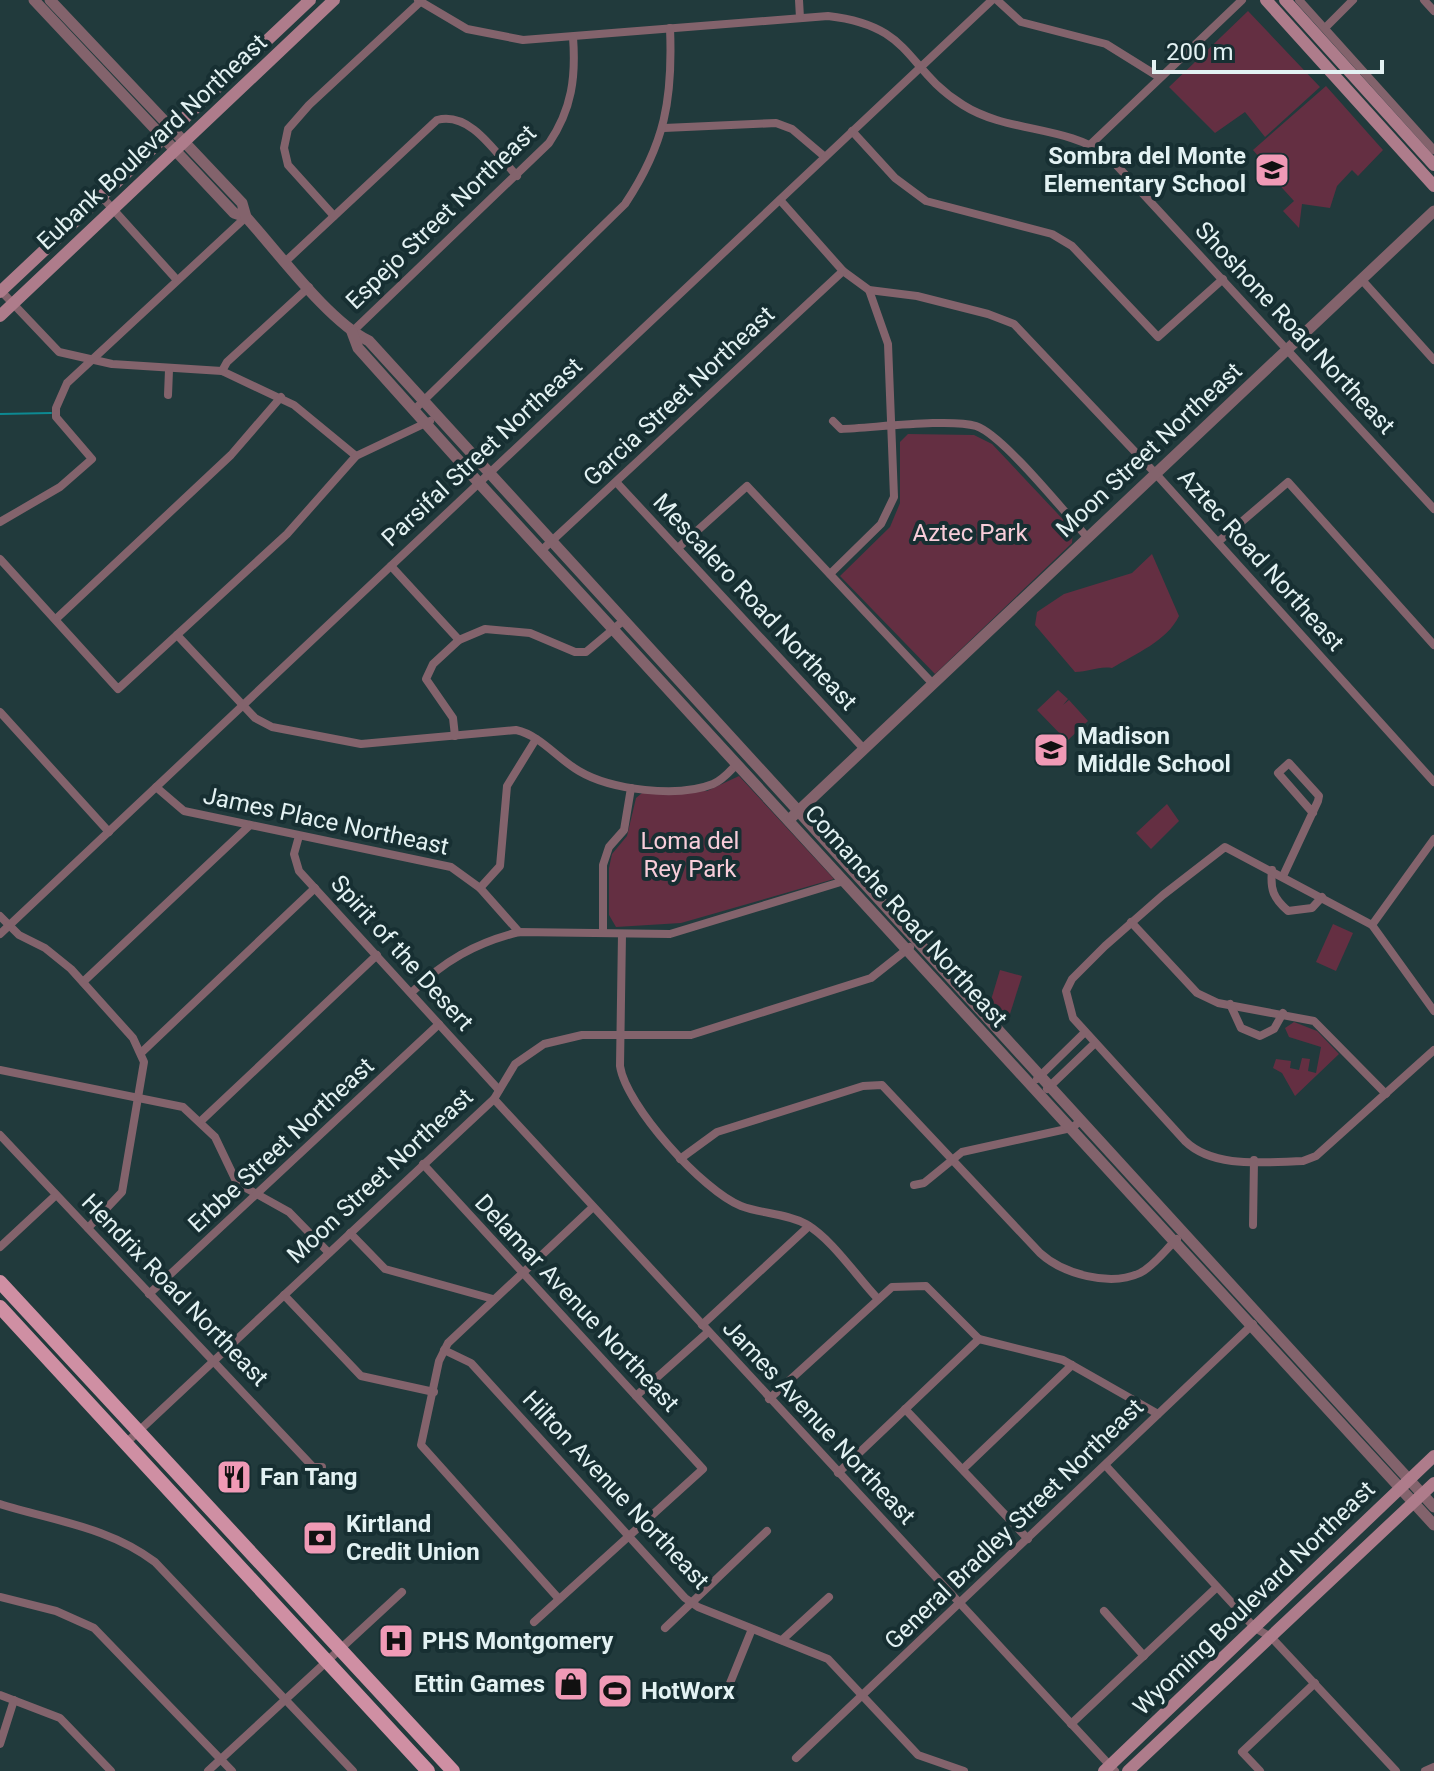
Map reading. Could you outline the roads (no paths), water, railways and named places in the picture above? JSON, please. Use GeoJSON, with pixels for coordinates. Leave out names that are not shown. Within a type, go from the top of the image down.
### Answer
{"type":"FeatureCollection","features":[{"type":"Feature","properties":{"kind":"main road","name":"Eubank Boulevard Northeast"},"geometry":{"type":"LineString","coordinates":[[1,292],[310,0]]}},
{"type":"Feature","properties":{"kind":"main road","name":"Eubank Boulevard Northeast"},"geometry":{"type":"LineString","coordinates":[[0,316],[334,0]]}},
{"type":"Feature","properties":{"kind":"main road"},"geometry":{"type":"LineString","coordinates":[[1266,0],[1434,186]]}},
{"type":"Feature","properties":{"kind":"main road"},"geometry":{"type":"LineString","coordinates":[[1285,0],[1434,165]]}},
{"type":"Feature","properties":{"kind":"main road"},"geometry":{"type":"LineString","coordinates":[[0,1282],[453,1771]]}},
{"type":"Feature","properties":{"kind":"main road"},"geometry":{"type":"LineString","coordinates":[[0,1307],[428,1771]]}},
{"type":"Feature","properties":{"kind":"main road","name":"Wyoming Boulevard Northeast"},"geometry":{"type":"LineString","coordinates":[[1110,1769],[1434,1456]]}},
{"type":"Feature","properties":{"kind":"main road","name":"Wyoming Boulevard Northeast"},"geometry":{"type":"LineString","coordinates":[[1128,1771],[1434,1483]]}},
{"type":"Feature","properties":{"kind":"street","name":"Comanche Road Northeast"},"geometry":{"type":"LineString","coordinates":[[34,0],[169,133]]}},
{"type":"Feature","properties":{"kind":"street","name":"Comanche Road Northeast"},"geometry":{"type":"LineString","coordinates":[[50,0],[181,146],[234,213],[246,217],[352,332],[369,341],[418,405],[483,479],[1418,1499],[1434,1525]]}},
{"type":"Feature","properties":{"kind":"street"},"geometry":{"type":"LineString","coordinates":[[799,0],[800,18]]}},
{"type":"Feature","properties":{"kind":"street"},"geometry":{"type":"LineString","coordinates":[[995,0],[1021,22],[1106,44],[1159,77]]}},
{"type":"Feature","properties":{"kind":"street","name":"Parsifal Street Northeast"},"geometry":{"type":"LineString","coordinates":[[0,934],[995,0]]}},
{"type":"Feature","properties":{"kind":"street"},"geometry":{"type":"LineString","coordinates":[[1091,144],[1242,0]]}},
{"type":"Feature","properties":{"kind":"street"},"geometry":{"type":"LineString","coordinates":[[1299,0],[1434,150]]}},
{"type":"Feature","properties":{"kind":"street"},"geometry":{"type":"LineString","coordinates":[[1325,28],[1353,0]]}},
{"type":"Feature","properties":{"kind":"street"},"geometry":{"type":"LineString","coordinates":[[1424,0],[1434,11]]}},
{"type":"Feature","properties":{"kind":"street"},"geometry":{"type":"LineString","coordinates":[[334,216],[288,165],[284,148],[288,129],[309,105],[419,1]]}},
{"type":"Feature","properties":{"kind":"street","name":"Shoshone Road Northeast"},"geometry":{"type":"LineString","coordinates":[[419,1],[456,24],[499,38],[573,37],[800,18],[850,19],[877,27],[898,40],[946,93],[983,115],[1091,144],[1123,171],[1434,509]]}},
{"type":"Feature","properties":{"kind":"street"},"geometry":{"type":"LineString","coordinates":[[418,405],[625,204],[643,177],[664,128],[672,73],[670,28]]}},
{"type":"Feature","properties":{"kind":"street","name":"Espejo Street Northeast"},"geometry":{"type":"LineString","coordinates":[[352,332],[544,149],[564,119],[574,82],[573,37]]}},
{"type":"Feature","properties":{"kind":"street"},"geometry":{"type":"LineString","coordinates":[[286,261],[430,126],[445,119],[462,120],[517,176]]}},
{"type":"Feature","properties":{"kind":"street"},"geometry":{"type":"LineString","coordinates":[[664,128],[776,123],[792,129],[825,157]]}},
{"type":"Feature","properties":{"kind":"street"},"geometry":{"type":"LineString","coordinates":[[852,131],[895,178],[926,201],[1052,234],[1072,246],[1158,337],[1223,279]]}},
{"type":"Feature","properties":{"kind":"street"},"geometry":{"type":"LineString","coordinates":[[102,197],[177,280]]}},
{"type":"Feature","properties":{"kind":"street","name":"Aztec Road Northeast"},"geometry":{"type":"LineString","coordinates":[[780,200],[843,271],[869,290],[917,296],[1014,324],[1156,474],[1434,782]]}},
{"type":"Feature","properties":{"kind":"street","name":"Moon Street Northeast"},"geometry":{"type":"LineString","coordinates":[[793,816],[1434,211]]}},
{"type":"Feature","properties":{"kind":"street"},"geometry":{"type":"LineString","coordinates":[[0,522],[60,487],[92,459],[61,426],[56,408],[67,383],[246,217]]}},
{"type":"Feature","properties":{"kind":"street","name":"Garcia Street Northeast"},"geometry":{"type":"LineString","coordinates":[[547,546],[843,271]]}},
{"type":"Feature","properties":{"kind":"street"},"geometry":{"type":"LineString","coordinates":[[1362,280],[1434,360]]}},
{"type":"Feature","properties":{"kind":"street"},"geometry":{"type":"LineString","coordinates":[[222,371],[227,362],[310,287]]}},
{"type":"Feature","properties":{"kind":"street"},"geometry":{"type":"LineString","coordinates":[[830,574],[881,524],[891,506],[892,428],[888,344],[869,290]]}},
{"type":"Feature","properties":{"kind":"street"},"geometry":{"type":"LineString","coordinates":[[1,292],[59,352],[90,360],[169,370],[222,371],[281,397],[356,456]]}},
{"type":"Feature","properties":{"kind":"street"},"geometry":{"type":"LineString","coordinates":[[168,395],[169,370]]}},
{"type":"Feature","properties":{"kind":"street"},"geometry":{"type":"LineString","coordinates":[[56,619],[231,455],[281,397]]}},
{"type":"Feature","properties":{"kind":"street"},"geometry":{"type":"LineString","coordinates":[[0,559],[118,689],[287,534],[356,456],[376,443],[431,420]]}},
{"type":"Feature","properties":{"kind":"street"},"geometry":{"type":"LineString","coordinates":[[833,421],[841,429],[965,424],[989,432],[1088,538]]}},
{"type":"Feature","properties":{"kind":"street"},"geometry":{"type":"LineString","coordinates":[[1218,542],[1288,482],[1434,645]]}},
{"type":"Feature","properties":{"kind":"street","name":"Mescalero Road Northeast"},"geometry":{"type":"LineString","coordinates":[[617,483],[864,749]]}},
{"type":"Feature","properties":{"kind":"street"},"geometry":{"type":"LineString","coordinates":[[678,548],[747,486],[933,684]]}},
{"type":"Feature","properties":{"kind":"street"},"geometry":{"type":"LineString","coordinates":[[391,566],[459,640]]}},
{"type":"Feature","properties":{"kind":"street"},"geometry":{"type":"LineString","coordinates":[[455,736],[453,718],[426,679],[433,664],[459,640],[485,629],[508,629],[586,652],[619,625]]}},
{"type":"Feature","properties":{"kind":"street"},"geometry":{"type":"LineString","coordinates":[[177,635],[255,718],[272,727],[361,744],[516,730],[536,739],[579,771],[631,788],[706,786],[723,778],[742,760]]}},
{"type":"Feature","properties":{"kind":"street"},"geometry":{"type":"LineString","coordinates":[[0,712],[109,832]]}},
{"type":"Feature","properties":{"kind":"street"},"geometry":{"type":"LineString","coordinates":[[480,888],[500,866],[507,786],[536,739]]}},
{"type":"Feature","properties":{"kind":"street"},"geometry":{"type":"LineString","coordinates":[[1283,876],[1313,813],[1319,796],[1289,763],[1278,773],[1313,813]]}},
{"type":"Feature","properties":{"kind":"street","name":"James Place Northeast"},"geometry":{"type":"LineString","coordinates":[[156,787],[177,808],[299,836],[436,862],[463,874],[480,888],[519,932]]}},
{"type":"Feature","properties":{"kind":"street"},"geometry":{"type":"LineString","coordinates":[[603,933],[603,865],[609,847],[624,830],[631,788]]}},
{"type":"Feature","properties":{"kind":"street","name":"Comanche Road Northeast"},"geometry":{"type":"LineString","coordinates":[[793,816],[844,881],[912,946]]}},
{"type":"Feature","properties":{"kind":"street"},"geometry":{"type":"LineString","coordinates":[[83,982],[250,825]]}},
{"type":"Feature","properties":{"kind":"street","name":"Spirit of the Desert"},"geometry":{"type":"LineString","coordinates":[[299,836],[295,862],[315,888],[499,1090]]}},
{"type":"Feature","properties":{"kind":"street"},"geometry":{"type":"LineString","coordinates":[[1372,925],[1434,839]]}},
{"type":"Feature","properties":{"kind":"street"},"geometry":{"type":"LineString","coordinates":[[1434,1011],[1372,925],[1225,847],[1131,922],[1072,979],[1066,991],[1073,1018],[1085,1032],[1201,1155],[1217,1160],[1303,1161],[1316,1156],[1434,1050]]}},
{"type":"Feature","properties":{"kind":"street"},"geometry":{"type":"LineString","coordinates":[[1272,870],[1271,890],[1276,901],[1288,911],[1312,908],[1322,897]]}},
{"type":"Feature","properties":{"kind":"street"},"geometry":{"type":"LineString","coordinates":[[411,993],[455,956],[519,932],[670,934],[844,881]]}},
{"type":"Feature","properties":{"kind":"street"},"geometry":{"type":"LineString","coordinates":[[142,1052],[315,888]]}},
{"type":"Feature","properties":{"kind":"street"},"geometry":{"type":"LineString","coordinates":[[0,916],[9,926],[55,955],[83,982],[142,1052],[145,1071],[122,1192],[88,1228]]}},
{"type":"Feature","properties":{"kind":"street"},"geometry":{"type":"LineString","coordinates":[[1131,922],[1197,993],[1230,1004],[1314,1021],[1328,1031],[1386,1094]]}},
{"type":"Feature","properties":{"kind":"street"},"geometry":{"type":"LineString","coordinates":[[622,934],[620,1066],[625,1085],[680,1159],[703,1183],[730,1201],[809,1226],[878,1299]]}},
{"type":"Feature","properties":{"kind":"street","name":"Moon Street Northeast"},"geometry":{"type":"LineString","coordinates":[[126,1443],[494,1099],[515,1064],[544,1044],[582,1035],[691,1035],[871,978],[912,946]]}},
{"type":"Feature","properties":{"kind":"street"},"geometry":{"type":"LineString","coordinates":[[201,1121],[377,955]]}},
{"type":"Feature","properties":{"kind":"street"},"geometry":{"type":"LineString","coordinates":[[1230,1004],[1241,1028],[1260,1036],[1274,1029],[1283,1013]]}},
{"type":"Feature","properties":{"kind":"street","name":"Erbbe Street Northeast"},"geometry":{"type":"LineString","coordinates":[[149,1294],[439,1024]]}},
{"type":"Feature","properties":{"kind":"street"},"geometry":{"type":"LineString","coordinates":[[1035,1080],[1085,1032]]}},
{"type":"Feature","properties":{"kind":"street"},"geometry":{"type":"LineString","coordinates":[[1045,1090],[1095,1043]]}},
{"type":"Feature","properties":{"kind":"street"},"geometry":{"type":"LineString","coordinates":[[0,1070],[171,1102],[201,1121],[215,1137],[230,1174],[256,1195],[289,1212],[329,1253]]}},
{"type":"Feature","properties":{"kind":"street"},"geometry":{"type":"LineString","coordinates":[[680,1159],[717,1132],[874,1084],[891,1092],[1040,1253],[1072,1273],[1137,1274],[1178,1238]]}},
{"type":"Feature","properties":{"kind":"street","name":"James Avenue Northeast"},"geometry":{"type":"LineString","coordinates":[[494,1099],[1110,1769]]}},
{"type":"Feature","properties":{"kind":"street"},"geometry":{"type":"LineString","coordinates":[[914,1185],[924,1183],[973,1148],[1076,1124]]}},
{"type":"Feature","properties":{"kind":"street","name":"Hendrix Road Northeast"},"geometry":{"type":"LineString","coordinates":[[0,1135],[313,1467],[322,1467]]}},
{"type":"Feature","properties":{"kind":"street"},"geometry":{"type":"LineString","coordinates":[[1253,1225],[1254,1160]]}},
{"type":"Feature","properties":{"kind":"street","name":"Delamar Avenue Northeast"},"geometry":{"type":"LineString","coordinates":[[423,1164],[703,1469],[628,1538]]}},
{"type":"Feature","properties":{"kind":"street"},"geometry":{"type":"LineString","coordinates":[[0,1247],[56,1195]]}},
{"type":"Feature","properties":{"kind":"street"},"geometry":{"type":"LineString","coordinates":[[559,1599],[421,1445],[444,1350],[493,1299],[593,1207]]}},
{"type":"Feature","properties":{"kind":"street"},"geometry":{"type":"LineString","coordinates":[[636,1396],[809,1226]]}},
{"type":"Feature","properties":{"kind":"street"},"geometry":{"type":"LineString","coordinates":[[350,1233],[385,1269],[493,1299]]}},
{"type":"Feature","properties":{"kind":"street"},"geometry":{"type":"LineString","coordinates":[[769,1399],[878,1299],[892,1287],[901,1284],[926,1286],[979,1339],[1072,1365],[1158,1414]]}},
{"type":"Feature","properties":{"kind":"street"},"geometry":{"type":"LineString","coordinates":[[284,1295],[361,1376],[434,1392]]}},
{"type":"Feature","properties":{"kind":"street","name":"General Bradley Street Northeast"},"geometry":{"type":"LineString","coordinates":[[796,1758],[1255,1322]]}},
{"type":"Feature","properties":{"kind":"street"},"geometry":{"type":"LineString","coordinates":[[838,1473],[979,1339]]}},
{"type":"Feature","properties":{"kind":"street","name":"Hilton Avenue Northeast"},"geometry":{"type":"LineString","coordinates":[[444,1350],[471,1363],[628,1538],[691,1603],[828,1659],[918,1755],[964,1771]]}},
{"type":"Feature","properties":{"kind":"street"},"geometry":{"type":"LineString","coordinates":[[963,1469],[1072,1365]]}},
{"type":"Feature","properties":{"kind":"street"},"geometry":{"type":"LineString","coordinates":[[905,1409],[1028,1539]]}},
{"type":"Feature","properties":{"kind":"street"},"geometry":{"type":"LineString","coordinates":[[1106,1466],[1255,1628],[1271,1637],[1396,1771]]}},
{"type":"Feature","properties":{"kind":"street","name":"Comanche Road Northeast"},"geometry":{"type":"LineString","coordinates":[[1418,1499],[1434,1507]]}},
{"type":"Feature","properties":{"kind":"street"},"geometry":{"type":"LineString","coordinates":[[0,1504],[95,1529],[141,1552],[171,1576],[353,1771]]}},
{"type":"Feature","properties":{"kind":"street"},"geometry":{"type":"LineString","coordinates":[[665,1628],[767,1531]]}},
{"type":"Feature","properties":{"kind":"street"},"geometry":{"type":"LineString","coordinates":[[534,1622],[628,1538]]}},
{"type":"Feature","properties":{"kind":"street"},"geometry":{"type":"LineString","coordinates":[[1071,1724],[1217,1587]]}},
{"type":"Feature","properties":{"kind":"street"},"geometry":{"type":"LineString","coordinates":[[208,1771],[402,1592]]}},
{"type":"Feature","properties":{"kind":"street"},"geometry":{"type":"LineString","coordinates":[[0,1597],[69,1615],[94,1628],[232,1771]]}},
{"type":"Feature","properties":{"kind":"street"},"geometry":{"type":"LineString","coordinates":[[782,1640],[829,1597]]}},
{"type":"Feature","properties":{"kind":"street"},"geometry":{"type":"LineString","coordinates":[[1104,1611],[1144,1656]]}},
{"type":"Feature","properties":{"kind":"street"},"geometry":{"type":"LineString","coordinates":[[726,1693],[752,1629]]}},
{"type":"Feature","properties":{"kind":"street"},"geometry":{"type":"LineString","coordinates":[[1260,1771],[1242,1752],[1315,1683]]}},
{"type":"Feature","properties":{"kind":"street"},"geometry":{"type":"LineString","coordinates":[[0,1695],[60,1718],[111,1771]]}},
{"type":"Feature","properties":{"kind":"street"},"geometry":{"type":"LineString","coordinates":[[0,1744],[14,1700]]}},
{"type":"Feature","properties":{"kind":"street"},"geometry":{"type":"LineString","coordinates":[[1425,1771],[1434,1767]]}},
{"type":"Feature","properties":{"kind":"waterway"},"geometry":{"type":"LineString","coordinates":[[0,414],[51,413]]}},
{"type":"Feature","properties":{"kind":"place","name":"Sombra del Monte Elementary School"},"geometry":{"type":"Point","coordinates":[1272,170]}},
{"type":"Feature","properties":{"kind":"place","name":"Madison Middle School"},"geometry":{"type":"Point","coordinates":[1051,750]}},
{"type":"Feature","properties":{"kind":"place","name":"Fan Tang"},"geometry":{"type":"Point","coordinates":[234,1477]}},
{"type":"Feature","properties":{"kind":"place","name":"Kirtland Credit Union"},"geometry":{"type":"Point","coordinates":[320,1538]}},
{"type":"Feature","properties":{"kind":"place","name":"PHS Montgomery"},"geometry":{"type":"Point","coordinates":[396,1641]}},
{"type":"Feature","properties":{"kind":"place","name":"Ettin Games"},"geometry":{"type":"Point","coordinates":[571,1684]}},
{"type":"Feature","properties":{"kind":"place","name":"HotWorx"},"geometry":{"type":"Point","coordinates":[615,1691]}},
{"type":"Feature","properties":{"kind":"park label","name":"Aztec Park"},"geometry":{"type":"Point","coordinates":[970,533]}},
{"type":"Feature","properties":{"kind":"park label","name":"Loma del Rey Park"},"geometry":{"type":"Point","coordinates":[690,855]}}]}
